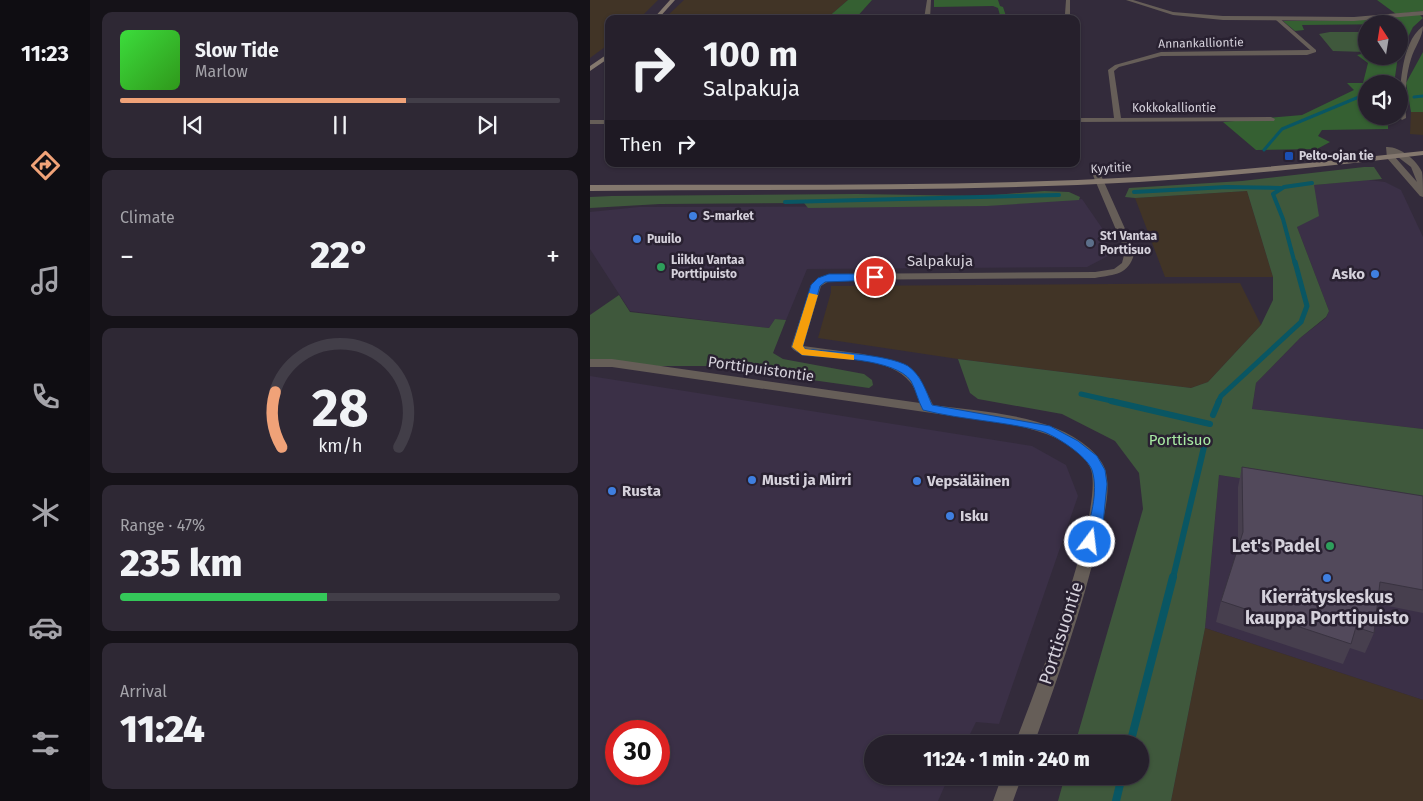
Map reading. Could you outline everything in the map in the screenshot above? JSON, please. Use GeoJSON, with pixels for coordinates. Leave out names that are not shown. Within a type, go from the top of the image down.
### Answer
{"type":"FeatureCollection","features":[{"type":"Feature","properties":{"kind":"main road"},"geometry":{"type":"LineString","coordinates":[[659,15],[674,0]]}},
{"type":"Feature","properties":{"kind":"main road"},"geometry":{"type":"LineString","coordinates":[[590,69],[605,58]]}},
{"type":"Feature","properties":{"kind":"main road","name":"Kyytitie"},"geometry":{"type":"LineString","coordinates":[[590,181],[1098,177],[1225,174],[1389,153],[1423,146]]}},
{"type":"Feature","properties":{"kind":"main road","name":"Kyytitie"},"geometry":{"type":"LineString","coordinates":[[1389,153],[1404,155],[1423,153]]}},
{"type":"Feature","properties":{"kind":"main road","name":"Kyytitie"},"geometry":{"type":"LineString","coordinates":[[590,188],[986,185],[1098,177]]}},
{"type":"Feature","properties":{"kind":"street"},"geometry":{"type":"LineString","coordinates":[[927,15],[928,0]]}},
{"type":"Feature","properties":{"kind":"street"},"geometry":{"type":"LineString","coordinates":[[1067,15],[1068,0]]}},
{"type":"Feature","properties":{"kind":"street"},"geometry":{"type":"LineString","coordinates":[[1128,0],[1182,15],[1278,19],[1375,18],[1423,13]]}},
{"type":"Feature","properties":{"kind":"street","name":"Annankalliontie"},"geometry":{"type":"LineString","coordinates":[[1118,120],[1112,68],[1158,54],[1307,53],[1314,51],[1278,19]]}},
{"type":"Feature","properties":{"kind":"street"},"geometry":{"type":"LineString","coordinates":[[1403,75],[1405,63],[1423,28]]}},
{"type":"Feature","properties":{"kind":"street","name":"Kokkokalliontie"},"geometry":{"type":"LineString","coordinates":[[1080,120],[1271,119]]}},
{"type":"Feature","properties":{"kind":"street"},"geometry":{"type":"LineString","coordinates":[[590,122],[605,122]]}},
{"type":"Feature","properties":{"kind":"street"},"geometry":{"type":"LineString","coordinates":[[1389,153],[1422,193]]}},
{"type":"Feature","properties":{"kind":"street"},"geometry":{"type":"LineString","coordinates":[[1404,155],[1422,178],[1422,193]]}},
{"type":"Feature","properties":{"kind":"street","name":"Salpakuja"},"geometry":{"type":"LineString","coordinates":[[928,408],[916,380],[904,369],[885,362],[802,351],[797,347],[816,285],[829,277],[1101,275],[1117,270],[1127,264],[1130,251],[1098,177]]}},
{"type":"Feature","properties":{"kind":"street","name":"Porttipuistontie"},"geometry":{"type":"LineString","coordinates":[[590,363],[612,364],[928,408]]}},
{"type":"Feature","properties":{"kind":"street","name":"Porttisuontie"},"geometry":{"type":"LineString","coordinates":[[928,408],[1046,428],[1074,444],[1093,459],[1098,470],[1101,484],[1096,524],[1068,616],[1027,735]]}},
{"type":"Feature","properties":{"kind":"street"},"geometry":{"type":"LineString","coordinates":[[1003,801],[1009,785]]}},
{"type":"Feature","properties":{"kind":"shaded area"},"geometry":{"type":"Polygon","coordinates":[[[590,0],[658,0],[643,15],[605,15],[605,47],[590,58],[590,0]]]}},
{"type":"Feature","properties":{"kind":"shaded area"},"geometry":{"type":"Polygon","coordinates":[[[684,0],[848,0],[831,15],[668,15],[684,0]]]}},
{"type":"Feature","properties":{"kind":"shaded area"},"geometry":{"type":"Polygon","coordinates":[[[1411,112],[1423,112],[1423,135],[1410,134],[1411,112]]]}},
{"type":"Feature","properties":{"kind":"shaded area"},"geometry":{"type":"Polygon","coordinates":[[[1368,180],[1385,182],[1401,190],[1423,237],[1423,429],[1252,409],[1256,383],[1300,338],[1326,318],[1329,311],[1297,227],[1314,185],[1368,180]]]}},
{"type":"Feature","properties":{"kind":"shaded area"},"geometry":{"type":"Polygon","coordinates":[[[1247,191],[1273,277],[1165,277],[1135,198],[1247,191]]]}},
{"type":"Feature","properties":{"kind":"shaded area"},"geometry":{"type":"Polygon","coordinates":[[[1082,199],[1102,228],[1110,255],[1087,267],[807,269],[786,320],[775,319],[769,328],[630,311],[590,249],[590,212],[639,207],[979,206],[1082,199]]]}},
{"type":"Feature","properties":{"kind":"shaded area"},"geometry":{"type":"Polygon","coordinates":[[[1240,283],[1261,325],[1208,382],[1191,388],[958,359],[818,338],[831,286],[1240,283]]]}},
{"type":"Feature","properties":{"kind":"shaded area"},"geometry":{"type":"Polygon","coordinates":[[[590,376],[1032,446],[1066,465],[1078,496],[999,724],[976,722],[970,735],[864,735],[864,785],[945,785],[938,801],[590,801],[590,376]]]}},
{"type":"Feature","properties":{"kind":"shaded area","name":"Kierrätyskeskus kauppa Porttipuisto"},"geometry":{"type":"Polygon","coordinates":[[[1219,475],[1423,506],[1423,700],[1205,628],[1219,475]]]}},
{"type":"Feature","properties":{"kind":"shaded area"},"geometry":{"type":"Polygon","coordinates":[[[1205,628],[1423,700],[1423,801],[1171,801],[1205,628]]]}},
{"type":"Feature","properties":{"kind":"green space"},"geometry":{"type":"Polygon","coordinates":[[[848,0],[872,0],[859,15],[831,15],[848,0]]]}},
{"type":"Feature","properties":{"kind":"green space"},"geometry":{"type":"Polygon","coordinates":[[[934,0],[998,0],[1006,15],[1000,15],[998,8],[993,6],[934,7],[934,0]]]}},
{"type":"Feature","properties":{"kind":"green space"},"geometry":{"type":"Polygon","coordinates":[[[1377,0],[1423,0],[1423,11],[1396,14],[1377,0]]]}},
{"type":"Feature","properties":{"kind":"green space"},"geometry":{"type":"Polygon","coordinates":[[[1419,14],[1423,18],[1413,27],[1408,37],[1408,15],[1419,14]]]}},
{"type":"Feature","properties":{"kind":"green space"},"geometry":{"type":"Polygon","coordinates":[[[1358,20],[1358,24],[1302,25],[1304,30],[1295,31],[1283,21],[1358,20]]]}},
{"type":"Feature","properties":{"kind":"green space"},"geometry":{"type":"Polygon","coordinates":[[[1358,32],[1358,52],[1333,51],[1319,34],[1358,32]]]}},
{"type":"Feature","properties":{"kind":"green space"},"geometry":{"type":"Polygon","coordinates":[[[1423,52],[1423,112],[1411,112],[1408,79],[1423,52]]]}},
{"type":"Feature","properties":{"kind":"green space"},"geometry":{"type":"Polygon","coordinates":[[[1368,65],[1397,65],[1395,75],[1365,75],[1368,65]]]}},
{"type":"Feature","properties":{"kind":"green space"},"geometry":{"type":"Polygon","coordinates":[[[1347,83],[1358,83],[1358,125],[1388,125],[1388,129],[1322,130],[1318,136],[1330,142],[1317,149],[1256,150],[1223,122],[1302,115],[1354,90],[1347,83]]]}},
{"type":"Feature","properties":{"kind":"green space","name":"Porttisuo"},"geometry":{"type":"Polygon","coordinates":[[[1364,167],[1374,167],[1382,179],[1314,185],[1319,216],[1297,227],[1329,311],[1326,317],[1300,338],[1256,383],[1252,409],[1423,429],[1423,506],[1219,475],[1205,628],[1171,801],[1058,801],[1062,785],[1149,785],[1149,735],[1078,735],[1143,509],[1139,473],[1115,441],[1062,414],[978,399],[970,393],[958,359],[1191,388],[1208,382],[1261,325],[1273,300],[1273,277],[1247,191],[1125,197],[1129,188],[1242,181],[1364,167]]]}},
{"type":"Feature","properties":{"kind":"green space"},"geometry":{"type":"Polygon","coordinates":[[[1044,191],[1069,192],[1080,197],[1079,200],[987,206],[808,208],[804,203],[660,204],[590,208],[590,197],[612,196],[857,194],[982,196],[1044,191]]]}},
{"type":"Feature","properties":{"kind":"green space"},"geometry":{"type":"Polygon","coordinates":[[[619,295],[630,312],[769,328],[775,319],[786,320],[773,353],[783,359],[864,374],[872,380],[873,385],[869,388],[713,366],[657,366],[590,359],[590,315],[619,295]]]}},
{"type":"Feature","properties":{"kind":"building","name":"Kierrätyskeskus kauppa Porttipuisto"},"geometry":{"type":"Polygon","coordinates":[[[1242,467],[1423,496],[1423,590],[1380,582],[1374,633],[1356,627],[1351,644],[1221,601],[1243,532],[1242,467]]]}},
{"type":"Feature","properties":{"kind":"waterway"},"geometry":{"type":"LineString","coordinates":[[1414,97],[1423,96]]}},
{"type":"Feature","properties":{"kind":"waterway"},"geometry":{"type":"LineString","coordinates":[[1264,150],[1282,129],[1358,97]]}},
{"type":"Feature","properties":{"kind":"waterway"},"geometry":{"type":"LineString","coordinates":[[1295,264],[1283,219],[1273,194],[1284,187],[1312,183]]}},
{"type":"Feature","properties":{"kind":"waterway"},"geometry":{"type":"LineString","coordinates":[[1134,192],[1226,187],[1280,188]]}},
{"type":"Feature","properties":{"kind":"waterway"},"geometry":{"type":"LineString","coordinates":[[785,202],[1059,195]]}},
{"type":"Feature","properties":{"kind":"waterway"},"geometry":{"type":"LineString","coordinates":[[1218,402],[1221,396],[1301,322],[1307,306],[1295,262]]}},
{"type":"Feature","properties":{"kind":"waterway"},"geometry":{"type":"LineString","coordinates":[[1081,394],[1116,402]]}},
{"type":"Feature","properties":{"kind":"waterway"},"geometry":{"type":"LineString","coordinates":[[1111,401],[1210,424]]}},
{"type":"Feature","properties":{"kind":"waterway"},"geometry":{"type":"LineString","coordinates":[[1213,415],[1219,401]]}},
{"type":"Feature","properties":{"kind":"waterway"},"geometry":{"type":"LineString","coordinates":[[1173,578],[1204,447]]}},
{"type":"Feature","properties":{"kind":"waterway"},"geometry":{"type":"LineString","coordinates":[[1132,735],[1173,577]]}},
{"type":"Feature","properties":{"kind":"waterway"},"geometry":{"type":"LineString","coordinates":[[1116,801],[1120,785]]}},
{"type":"Feature","properties":{"kind":"slow traffic"},"geometry":{"type":"LineString","coordinates":[[813,295],[797,340],[797,347],[802,351],[850,358]]}},
{"type":"Feature","properties":{"kind":"place","name":"Pelto-ojan tie"},"geometry":{"type":"Point","coordinates":[1289,156]}},
{"type":"Feature","properties":{"kind":"place","name":"S-market"},"geometry":{"type":"Point","coordinates":[693,216]}},
{"type":"Feature","properties":{"kind":"place","name":"Puuilo"},"geometry":{"type":"Point","coordinates":[637,239]}},
{"type":"Feature","properties":{"kind":"place","name":"St1 Vantaa Porttisuo"},"geometry":{"type":"Point","coordinates":[1090,243]}},
{"type":"Feature","properties":{"kind":"place","name":"Liikku Vantaa Porttipuisto"},"geometry":{"type":"Point","coordinates":[661,267]}},
{"type":"Feature","properties":{"kind":"place","name":"Asko"},"geometry":{"type":"Point","coordinates":[1375,274]}},
{"type":"Feature","properties":{"kind":"place","name":"Musti ja Mirri"},"geometry":{"type":"Point","coordinates":[752,480]}},
{"type":"Feature","properties":{"kind":"place","name":"Vepsäläinen"},"geometry":{"type":"Point","coordinates":[917,481]}},
{"type":"Feature","properties":{"kind":"place","name":"Rusta"},"geometry":{"type":"Point","coordinates":[612,491]}},
{"type":"Feature","properties":{"kind":"place","name":"Isku"},"geometry":{"type":"Point","coordinates":[950,516]}},
{"type":"Feature","properties":{"kind":"place","name":"Let's Padel"},"geometry":{"type":"Point","coordinates":[1330,546]}},
{"type":"Feature","properties":{"kind":"place","name":"Kierrätyskeskus kauppa Porttipuisto"},"geometry":{"type":"Point","coordinates":[1327,578]}},
{"type":"Feature","properties":{"kind":"route"},"geometry":{"type":"LineString","coordinates":[[875,277],[829,277],[816,285],[797,340],[797,347],[802,351],[885,362],[904,369],[916,380],[928,408],[1015,421],[1046,428],[1074,444],[1093,459],[1101,484],[1096,524],[1090,542]]}}]}
